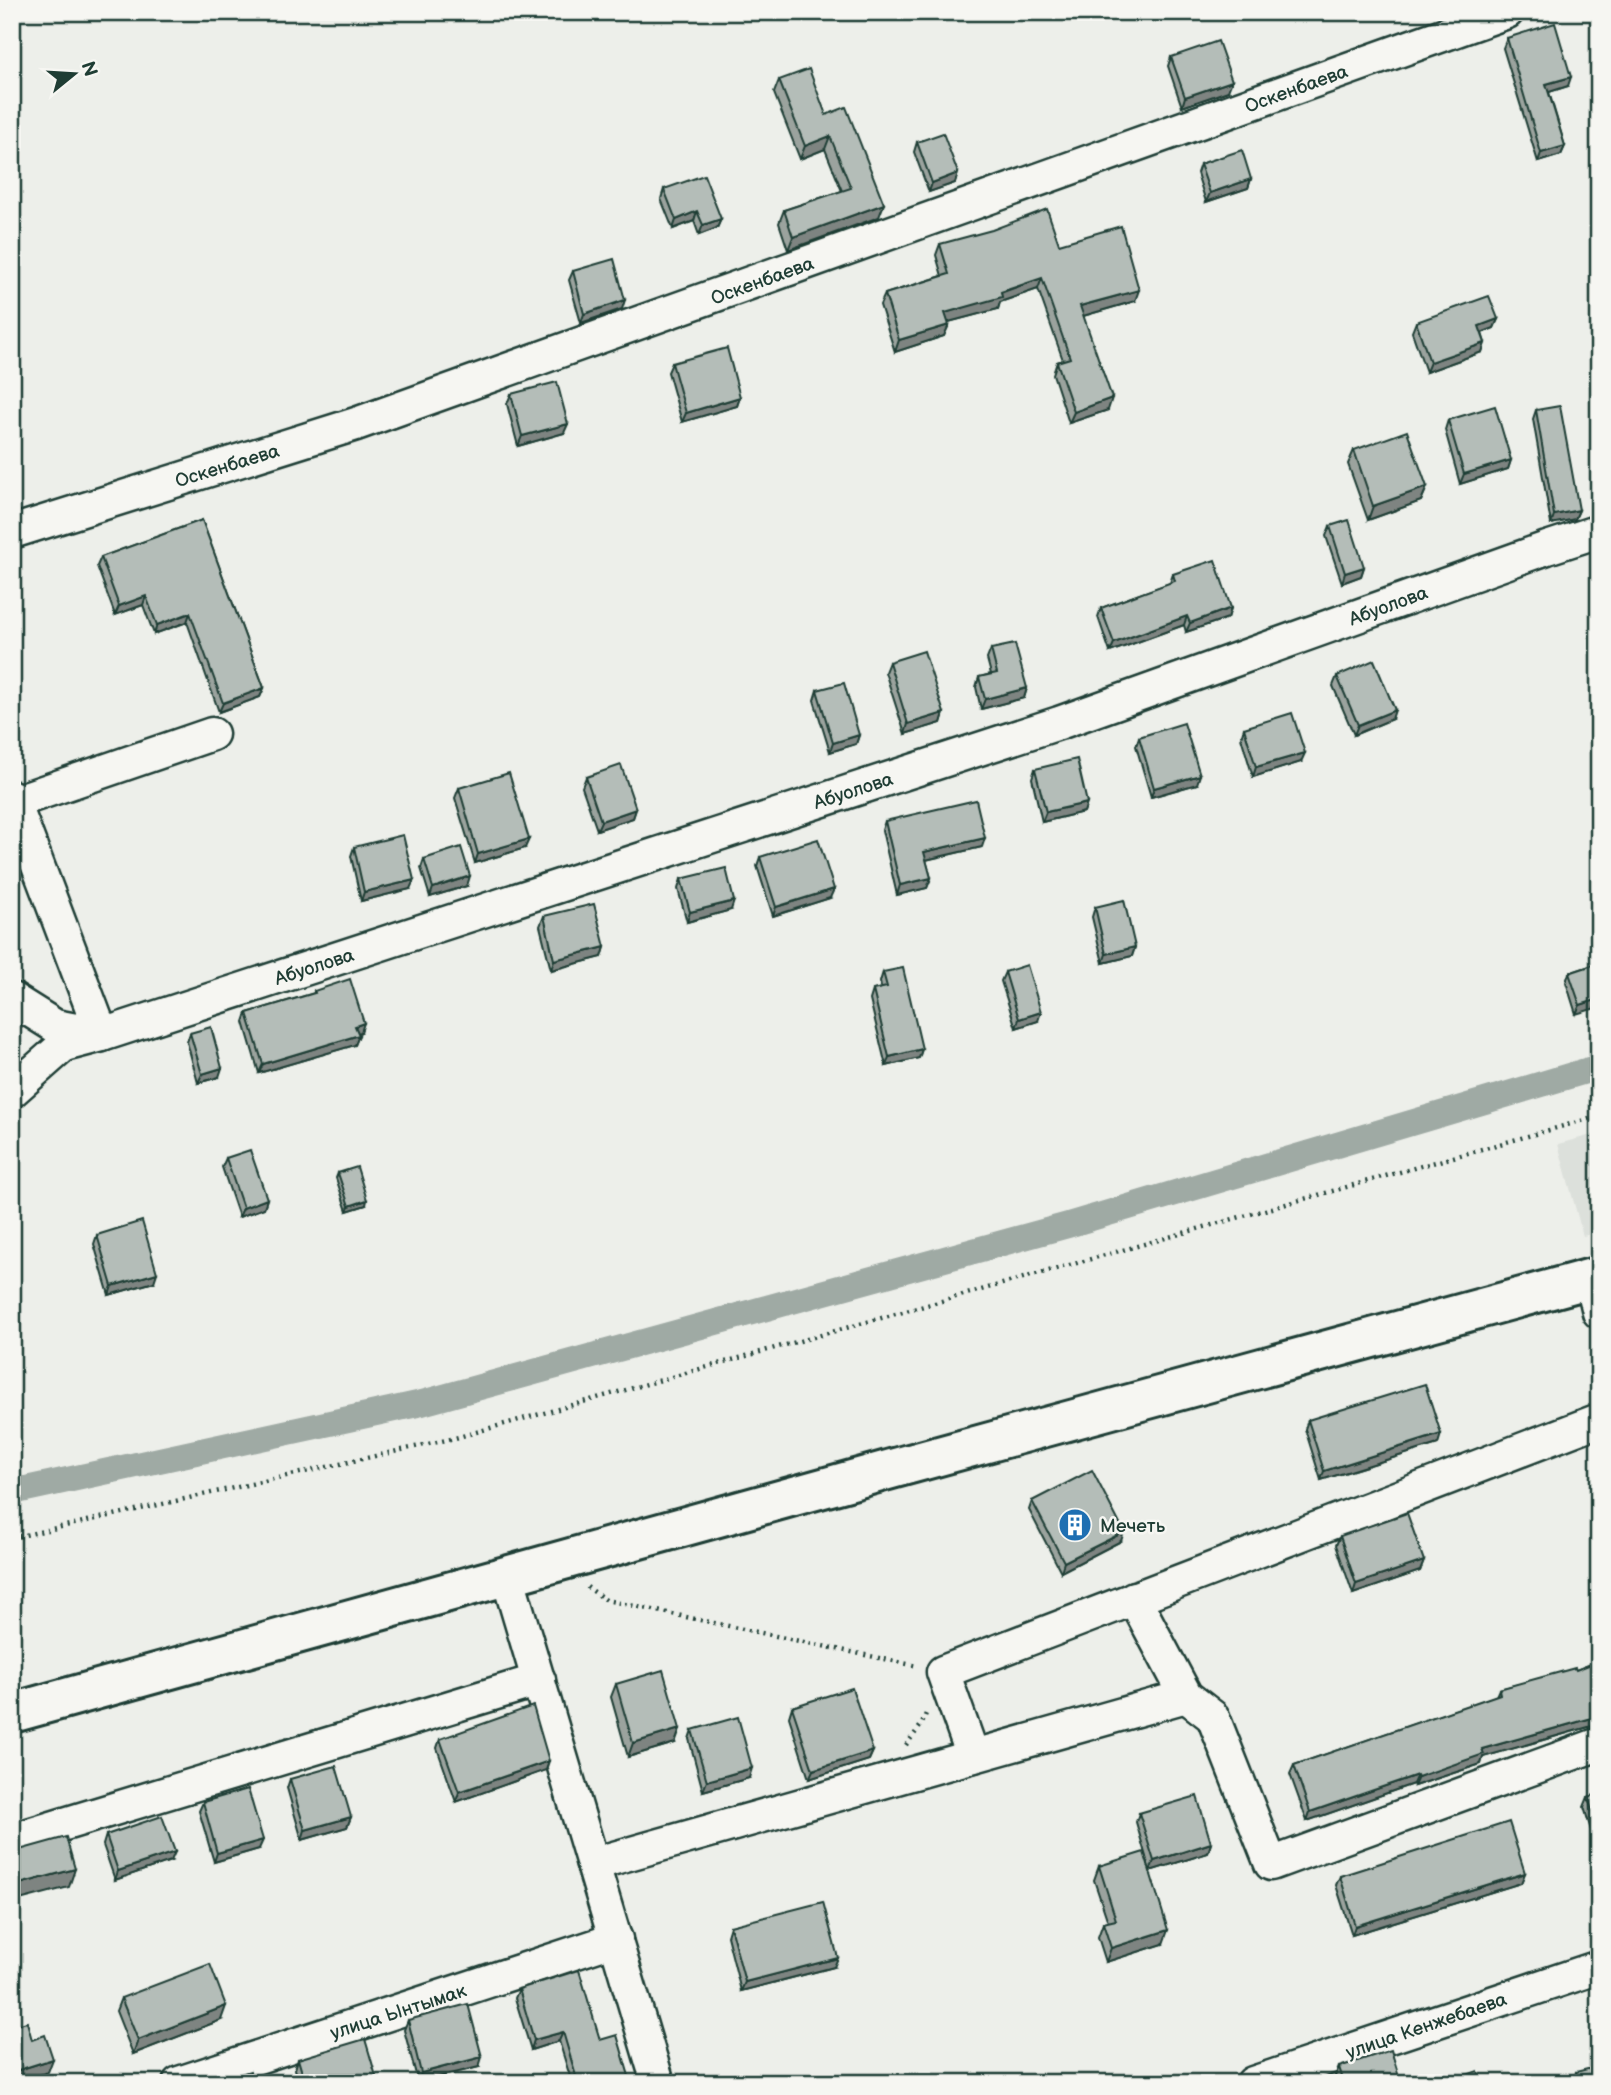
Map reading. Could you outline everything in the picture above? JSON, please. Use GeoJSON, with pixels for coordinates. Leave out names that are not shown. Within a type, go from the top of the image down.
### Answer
{"type":"FeatureCollection","features":[{"type":"Feature","properties":{"kind":"main road"},"geometry":{"type":"LineString","coordinates":[[12,1713],[551,1563],[1596,1289]]}},
{"type":"Feature","properties":{"kind":"street","name":"Оскенбаева"},"geometry":{"type":"LineString","coordinates":[[12,532],[356,424],[1507,12]]}},
{"type":"Feature","properties":{"kind":"street","name":"Абуолова"},"geometry":{"type":"LineString","coordinates":[[12,1091],[64,1045],[102,1035],[1059,723],[1599,531]]}},
{"type":"Feature","properties":{"kind":"street"},"geometry":{"type":"LineString","coordinates":[[102,1035],[13,799],[212,733]]}},
{"type":"Feature","properties":{"kind":"street"},"geometry":{"type":"LineString","coordinates":[[12,999],[55,1026],[102,1035]]}},
{"type":"Feature","properties":{"kind":"street"},"geometry":{"type":"LineString","coordinates":[[973,1756],[943,1672],[1599,1420]]}},
{"type":"Feature","properties":{"kind":"street"},"geometry":{"type":"LineString","coordinates":[[508,1575],[659,2083]]}},
{"type":"Feature","properties":{"kind":"street"},"geometry":{"type":"LineString","coordinates":[[1134,1598],[1186,1696],[1213,1717],[1271,1864],[1599,1744]]}},
{"type":"Feature","properties":{"kind":"street"},"geometry":{"type":"LineString","coordinates":[[12,1840],[539,1680]]}},
{"type":"Feature","properties":{"kind":"street"},"geometry":{"type":"LineString","coordinates":[[593,1864],[1186,1696]]}},
{"type":"Feature","properties":{"kind":"street","name":"улица Ынтымак"},"geometry":{"type":"LineString","coordinates":[[179,2083],[616,1939]]}},
{"type":"Feature","properties":{"kind":"street","name":"улица Кенжебаева"},"geometry":{"type":"LineString","coordinates":[[1253,2083],[1599,1966]]}},
{"type":"Feature","properties":{"kind":"path"},"geometry":{"type":"LineString","coordinates":[[12,1538],[455,1438],[1599,1116]]}},
{"type":"Feature","properties":{"kind":"path"},"geometry":{"type":"LineString","coordinates":[[551,1563],[606,1600],[943,1672],[922,1724],[878,1783]]}},
{"type":"Feature","properties":{"kind":"shaded area"},"geometry":{"type":"Polygon","coordinates":[[[1599,1133],[1599,1232],[1583,1236],[1558,1144],[1599,1133]]]}},
{"type":"Feature","properties":{"kind":"building"},"geometry":{"type":"Polygon","coordinates":[[[1555,23],[1571,77],[1546,84],[1565,146],[1541,153],[1507,38],[1555,23]]]}},
{"type":"Feature","properties":{"kind":"building"},"geometry":{"type":"Polygon","coordinates":[[[1218,41],[1232,81],[1185,97],[1171,57],[1218,41]]]}},
{"type":"Feature","properties":{"kind":"building"},"geometry":{"type":"Polygon","coordinates":[[[809,69],[826,115],[846,107],[884,204],[793,237],[784,210],[851,188],[830,136],[805,146],[779,80],[809,69]]]}},
{"type":"Feature","properties":{"kind":"building"},"geometry":{"type":"Polygon","coordinates":[[[943,133],[958,173],[932,183],[917,142],[943,133]]]}},
{"type":"Feature","properties":{"kind":"building"},"geometry":{"type":"Polygon","coordinates":[[[1242,150],[1251,179],[1210,193],[1200,164],[1242,150]]]}},
{"type":"Feature","properties":{"kind":"building"},"geometry":{"type":"Polygon","coordinates":[[[704,175],[721,219],[703,225],[697,211],[676,220],[664,189],[704,175]]]}},
{"type":"Feature","properties":{"kind":"building"},"geometry":{"type":"Polygon","coordinates":[[[1047,209],[1059,244],[1121,226],[1139,290],[1080,306],[1112,398],[1074,412],[1057,362],[1070,358],[1042,278],[1001,292],[1002,297],[945,313],[949,325],[899,340],[885,294],[949,274],[940,244],[992,230],[1047,209]]]}},
{"type":"Feature","properties":{"kind":"building"},"geometry":{"type":"Polygon","coordinates":[[[614,259],[625,300],[584,314],[573,271],[614,259]]]}},
{"type":"Feature","properties":{"kind":"building"},"geometry":{"type":"Polygon","coordinates":[[[1489,296],[1498,319],[1479,326],[1485,343],[1430,362],[1416,322],[1489,296]]]}},
{"type":"Feature","properties":{"kind":"building"},"geometry":{"type":"Polygon","coordinates":[[[727,348],[740,397],[686,413],[672,363],[727,348]]]}},
{"type":"Feature","properties":{"kind":"building"},"geometry":{"type":"Polygon","coordinates":[[[557,382],[568,424],[522,436],[511,394],[557,382]]]}},
{"type":"Feature","properties":{"kind":"building"},"geometry":{"type":"Polygon","coordinates":[[[1495,406],[1511,460],[1464,474],[1448,420],[1495,406]]]}},
{"type":"Feature","properties":{"kind":"building"},"geometry":{"type":"Polygon","coordinates":[[[1560,406],[1579,510],[1554,515],[1536,410],[1560,406]]]}},
{"type":"Feature","properties":{"kind":"building"},"geometry":{"type":"Polygon","coordinates":[[[1407,431],[1427,487],[1373,506],[1354,450],[1407,431]]]}},
{"type":"Feature","properties":{"kind":"building"},"geometry":{"type":"Polygon","coordinates":[[[202,520],[264,688],[223,703],[190,613],[157,625],[146,596],[119,606],[101,557],[202,520]]]}},
{"type":"Feature","properties":{"kind":"building"},"geometry":{"type":"Polygon","coordinates":[[[1349,520],[1364,567],[1345,573],[1330,526],[1349,520]]]}},
{"type":"Feature","properties":{"kind":"building"},"geometry":{"type":"Polygon","coordinates":[[[1215,560],[1231,608],[1190,623],[1187,616],[1114,643],[1101,608],[1175,581],[1173,574],[1215,560]]]}},
{"type":"Feature","properties":{"kind":"building"},"geometry":{"type":"Polygon","coordinates":[[[1015,644],[1027,688],[985,699],[979,677],[997,673],[991,649],[1015,644]]]}},
{"type":"Feature","properties":{"kind":"building"},"geometry":{"type":"Polygon","coordinates":[[[924,651],[944,713],[908,724],[889,662],[924,651]]]}},
{"type":"Feature","properties":{"kind":"building"},"geometry":{"type":"Polygon","coordinates":[[[1374,660],[1395,710],[1358,725],[1337,676],[1374,660]]]}},
{"type":"Feature","properties":{"kind":"building"},"geometry":{"type":"Polygon","coordinates":[[[844,683],[859,735],[833,743],[817,690],[844,683]]]}},
{"type":"Feature","properties":{"kind":"building"},"geometry":{"type":"Polygon","coordinates":[[[1292,713],[1305,753],[1256,767],[1244,728],[1292,713]]]}},
{"type":"Feature","properties":{"kind":"building"},"geometry":{"type":"Polygon","coordinates":[[[1184,723],[1200,775],[1154,788],[1139,737],[1184,723]]]}},
{"type":"Feature","properties":{"kind":"building"},"geometry":{"type":"Polygon","coordinates":[[[1077,759],[1087,803],[1046,812],[1035,769],[1077,759]]]}},
{"type":"Feature","properties":{"kind":"building"},"geometry":{"type":"Polygon","coordinates":[[[621,765],[636,809],[601,821],[586,777],[621,765]]]}},
{"type":"Feature","properties":{"kind":"building"},"geometry":{"type":"Polygon","coordinates":[[[509,773],[529,839],[478,854],[459,788],[509,773]]]}},
{"type":"Feature","properties":{"kind":"building"},"geometry":{"type":"Polygon","coordinates":[[[976,800],[985,838],[924,852],[931,878],[900,885],[885,821],[976,800]]]}},
{"type":"Feature","properties":{"kind":"building"},"geometry":{"type":"Polygon","coordinates":[[[403,835],[414,880],[364,892],[354,847],[403,835]]]}},
{"type":"Feature","properties":{"kind":"building"},"geometry":{"type":"Polygon","coordinates":[[[818,839],[834,889],[776,907],[760,857],[818,839]]]}},
{"type":"Feature","properties":{"kind":"building"},"geometry":{"type":"Polygon","coordinates":[[[461,847],[470,876],[433,888],[424,859],[461,847]]]}},
{"type":"Feature","properties":{"kind":"building"},"geometry":{"type":"Polygon","coordinates":[[[726,868],[734,901],[690,912],[681,879],[726,868]]]}},
{"type":"Feature","properties":{"kind":"building"},"geometry":{"type":"Polygon","coordinates":[[[1124,900],[1135,947],[1106,954],[1095,907],[1124,900]]]}},
{"type":"Feature","properties":{"kind":"building"},"geometry":{"type":"Polygon","coordinates":[[[594,904],[605,947],[554,960],[544,916],[594,904]]]}},
{"type":"Feature","properties":{"kind":"building"},"geometry":{"type":"Polygon","coordinates":[[[1599,963],[1599,999],[1580,1005],[1569,973],[1599,963]]]}},
{"type":"Feature","properties":{"kind":"building"},"geometry":{"type":"Polygon","coordinates":[[[1027,965],[1041,1012],[1019,1019],[1005,972],[1027,965]]]}},
{"type":"Feature","properties":{"kind":"building"},"geometry":{"type":"Polygon","coordinates":[[[903,968],[922,1049],[889,1057],[873,990],[887,987],[883,972],[903,968]]]}},
{"type":"Feature","properties":{"kind":"building"},"geometry":{"type":"Polygon","coordinates":[[[350,979],[364,1023],[355,1026],[359,1035],[263,1064],[247,1013],[315,993],[314,991],[350,979]]]}},
{"type":"Feature","properties":{"kind":"building"},"geometry":{"type":"Polygon","coordinates":[[[211,1027],[222,1068],[202,1074],[190,1033],[211,1027]]]}},
{"type":"Feature","properties":{"kind":"building"},"geometry":{"type":"Polygon","coordinates":[[[250,1150],[267,1199],[243,1208],[226,1158],[250,1150]]]}},
{"type":"Feature","properties":{"kind":"building"},"geometry":{"type":"Polygon","coordinates":[[[357,1167],[367,1200],[349,1206],[338,1173],[357,1167]]]}},
{"type":"Feature","properties":{"kind":"building"},"geometry":{"type":"Polygon","coordinates":[[[142,1221],[157,1273],[112,1286],[97,1235],[142,1221]]]}},
{"type":"Feature","properties":{"kind":"building"},"geometry":{"type":"Polygon","coordinates":[[[1425,1384],[1441,1434],[1324,1471],[1308,1420],[1425,1384]]]}},
{"type":"Feature","properties":{"kind":"building","name":"Мечеть"},"geometry":{"type":"Polygon","coordinates":[[[1092,1470],[1124,1532],[1064,1562],[1032,1501],[1092,1470]]]}},
{"type":"Feature","properties":{"kind":"building"},"geometry":{"type":"Polygon","coordinates":[[[1407,1513],[1424,1561],[1356,1584],[1340,1536],[1407,1513]]]}},
{"type":"Feature","properties":{"kind":"building"},"geometry":{"type":"Polygon","coordinates":[[[1599,1661],[1599,1716],[1482,1749],[1484,1754],[1310,1812],[1294,1765],[1500,1694],[1499,1689],[1575,1668],[1576,1670],[1599,1661]]]}},
{"type":"Feature","properties":{"kind":"building"},"geometry":{"type":"Polygon","coordinates":[[[663,1670],[680,1729],[633,1743],[616,1684],[663,1670]]]}},
{"type":"Feature","properties":{"kind":"building"},"geometry":{"type":"Polygon","coordinates":[[[852,1688],[873,1751],[813,1770],[792,1707],[852,1688]]]}},
{"type":"Feature","properties":{"kind":"building"},"geometry":{"type":"Polygon","coordinates":[[[533,1706],[549,1761],[459,1792],[440,1739],[533,1706]]]}},
{"type":"Feature","properties":{"kind":"building"},"geometry":{"type":"Polygon","coordinates":[[[738,1717],[752,1768],[707,1781],[692,1730],[738,1717]]]}},
{"type":"Feature","properties":{"kind":"building"},"geometry":{"type":"Polygon","coordinates":[[[336,1766],[351,1817],[305,1830],[290,1779],[336,1766]]]}},
{"type":"Feature","properties":{"kind":"building"},"geometry":{"type":"Polygon","coordinates":[[[248,1789],[263,1840],[217,1853],[203,1802],[248,1789]]]}},
{"type":"Feature","properties":{"kind":"building"},"geometry":{"type":"Polygon","coordinates":[[[1599,1794],[1599,1836],[1588,1797],[1599,1794]]]}},
{"type":"Feature","properties":{"kind":"building"},"geometry":{"type":"Polygon","coordinates":[[[1197,1796],[1211,1843],[1154,1861],[1139,1813],[1197,1796]]]}},
{"type":"Feature","properties":{"kind":"building"},"geometry":{"type":"Polygon","coordinates":[[[162,1816],[175,1852],[118,1871],[106,1835],[162,1816]]]}},
{"type":"Feature","properties":{"kind":"building"},"geometry":{"type":"Polygon","coordinates":[[[1509,1822],[1525,1873],[1355,1926],[1340,1876],[1509,1822]]]}},
{"type":"Feature","properties":{"kind":"building"},"geometry":{"type":"Polygon","coordinates":[[[66,1837],[75,1869],[12,1886],[12,1852],[66,1837]]]}},
{"type":"Feature","properties":{"kind":"building"},"geometry":{"type":"Polygon","coordinates":[[[1144,1852],[1168,1930],[1111,1948],[1103,1923],[1116,1920],[1099,1866],[1144,1852]]]}},
{"type":"Feature","properties":{"kind":"building"},"geometry":{"type":"Polygon","coordinates":[[[823,1902],[838,1958],[745,1982],[730,1926],[823,1902]]]}},
{"type":"Feature","properties":{"kind":"building"},"geometry":{"type":"Polygon","coordinates":[[[210,1964],[226,2006],[138,2040],[121,1998],[210,1964]]]}},
{"type":"Feature","properties":{"kind":"building"},"geometry":{"type":"Polygon","coordinates":[[[579,1970],[600,2040],[617,2035],[631,2083],[578,2083],[563,2032],[534,2040],[519,1989],[579,1970]]]}},
{"type":"Feature","properties":{"kind":"building"},"geometry":{"type":"Polygon","coordinates":[[[468,2004],[482,2057],[421,2073],[408,2020],[468,2004]]]}},
{"type":"Feature","properties":{"kind":"building"},"geometry":{"type":"Polygon","coordinates":[[[27,2022],[32,2040],[45,2035],[53,2059],[12,2072],[12,2026],[27,2022]]]}},
{"type":"Feature","properties":{"kind":"building"},"geometry":{"type":"Polygon","coordinates":[[[365,2039],[378,2083],[305,2083],[298,2059],[365,2039]]]}},
{"type":"Feature","properties":{"kind":"building"},"geometry":{"type":"Polygon","coordinates":[[[1391,2050],[1401,2083],[1344,2083],[1339,2067],[1391,2050]]]}},
{"type":"Feature","properties":{"kind":"building"},"geometry":{"type":"Polygon","coordinates":[[[1599,2066],[1599,2083],[1578,2083],[1576,2072],[1599,2066]]]}},
{"type":"Feature","properties":{"kind":"building"},"geometry":{"type":"Polygon","coordinates":[[[250,2071],[253,2083],[212,2083],[250,2071]]]}},
{"type":"Feature","properties":{"kind":"building"},"geometry":{"type":"Polygon","coordinates":[[[1478,2071],[1482,2083],[1443,2083],[1478,2071]]]}},
{"type":"Feature","properties":{"kind":"waterway"},"geometry":{"type":"LineString","coordinates":[[12,1492],[422,1403],[1068,1225],[1599,1067]]}},
{"type":"Feature","properties":{"kind":"place","name":"Мечеть"},"geometry":{"type":"Point","coordinates":[1075,1525]}}]}
